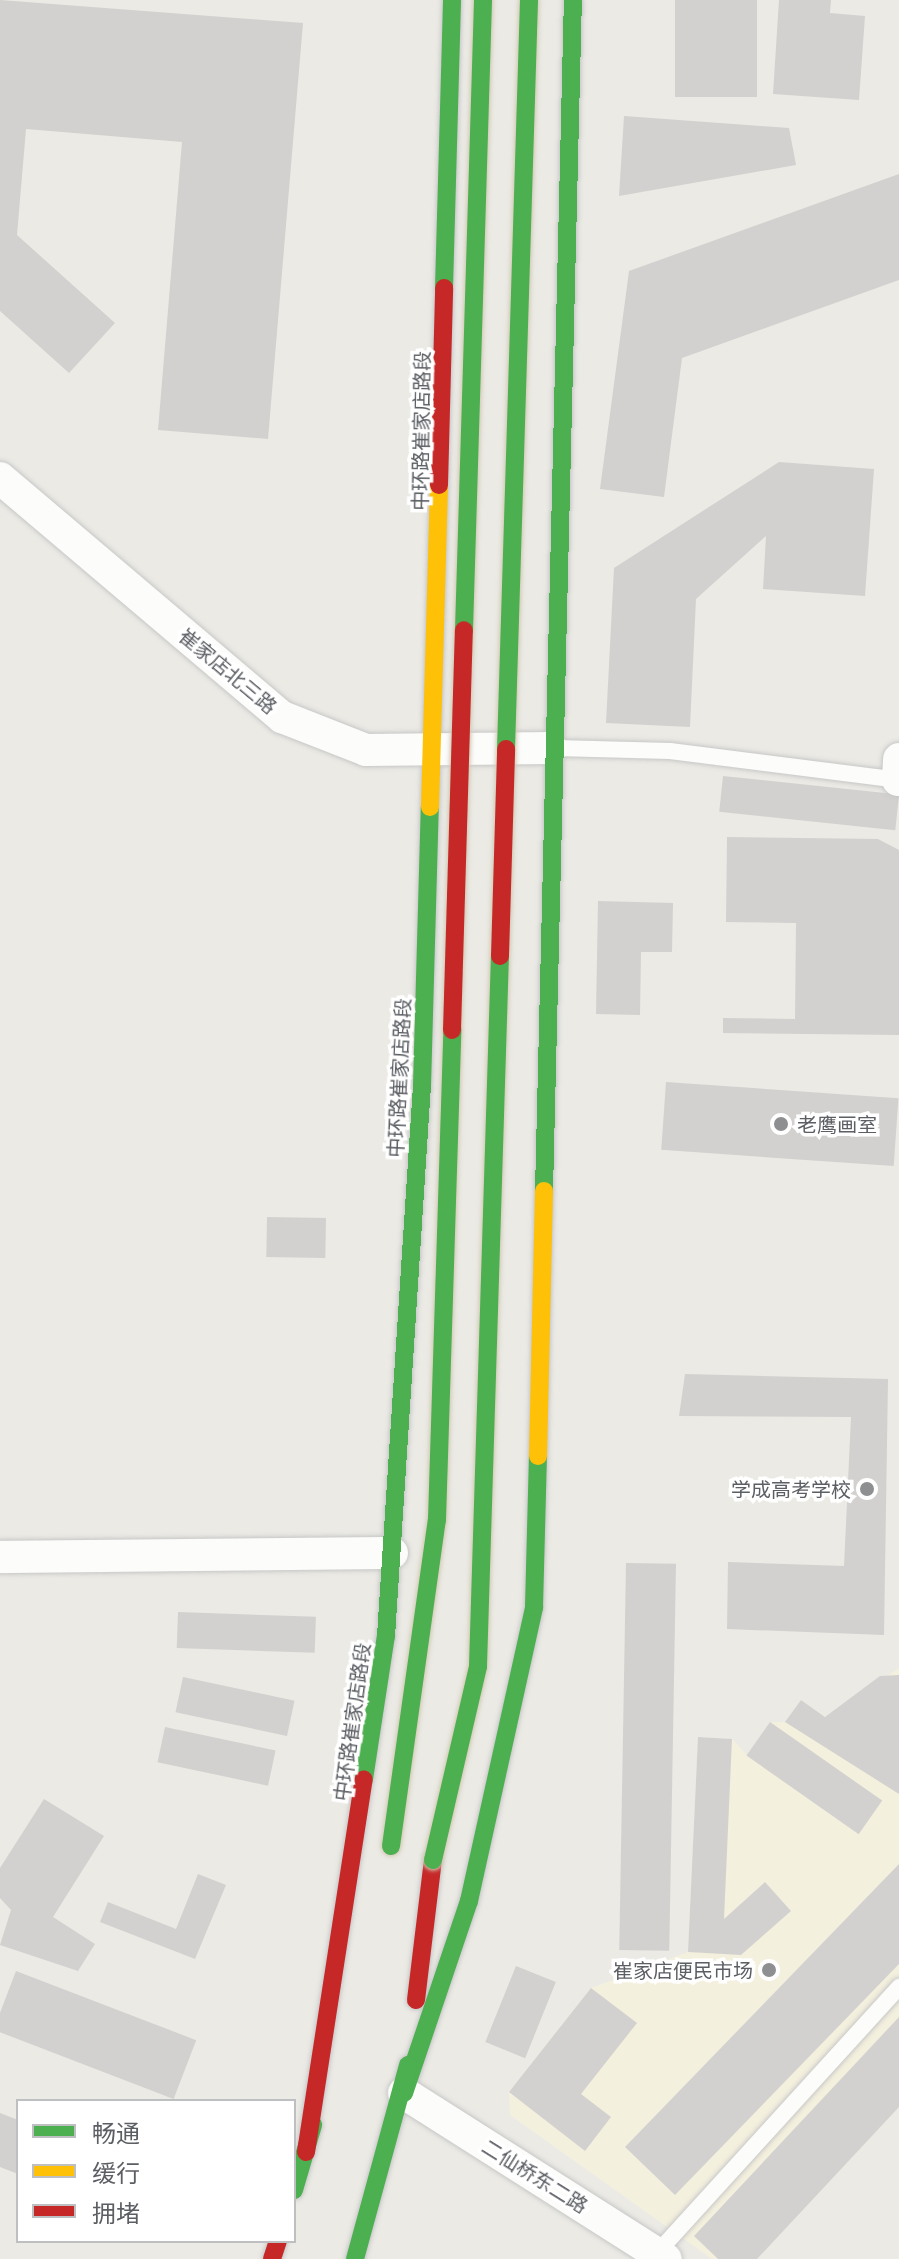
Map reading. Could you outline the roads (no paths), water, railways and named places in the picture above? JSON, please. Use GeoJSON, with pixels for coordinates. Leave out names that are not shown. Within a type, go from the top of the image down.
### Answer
{"type":"FeatureCollection","features":[{"type":"Feature","properties":{"kind":"main road","name":"中环路崔家店路段"},"geometry":{"type":"LineString","coordinates":[[306,2152],[356,1851],[392,1553],[435,755],[452,0]]}},
{"type":"Feature","properties":{"kind":"main road"},"geometry":{"type":"LineString","coordinates":[[388,1853],[437,1520],[483,0]]}},
{"type":"Feature","properties":{"kind":"main road"},"geometry":{"type":"LineString","coordinates":[[404,2093],[433,1860],[478,1666],[529,0]]}},
{"type":"Feature","properties":{"kind":"main road"},"geometry":{"type":"LineString","coordinates":[[355,2259],[404,2093],[469,1901],[534,1607],[551,748],[573,0]]}},
{"type":"Feature","properties":{"kind":"main road","name":"中环路崔家店路段"},"geometry":{"type":"LineString","coordinates":[[296,2184],[357,1968]]}},
{"type":"Feature","properties":{"kind":"street","name":"崔家店北三路"},"geometry":{"type":"LineString","coordinates":[[0,478],[282,717],[366,750],[435,755],[551,748]]}},
{"type":"Feature","properties":{"kind":"street"},"geometry":{"type":"LineString","coordinates":[[0,1557],[392,1553]]}},
{"type":"Feature","properties":{"kind":"street","name":"二仙桥东二路"},"geometry":{"type":"LineString","coordinates":[[404,2093],[661,2256]]}},
{"type":"Feature","properties":{"kind":"lane"},"geometry":{"type":"LineString","coordinates":[[551,748],[670,751],[899,773]]}},
{"type":"Feature","properties":{"kind":"lane"},"geometry":{"type":"LineString","coordinates":[[661,2256],[899,1987]]}},
{"type":"Feature","properties":{"kind":"place","name":"老鹰画室"},"geometry":{"type":"Point","coordinates":[781,1124]}},
{"type":"Feature","properties":{"kind":"place","name":"学成高考学校"},"geometry":{"type":"Point","coordinates":[867,1489]}},
{"type":"Feature","properties":{"kind":"place","name":"崔家店便民市场"},"geometry":{"type":"Point","coordinates":[769,1970]}}]}
